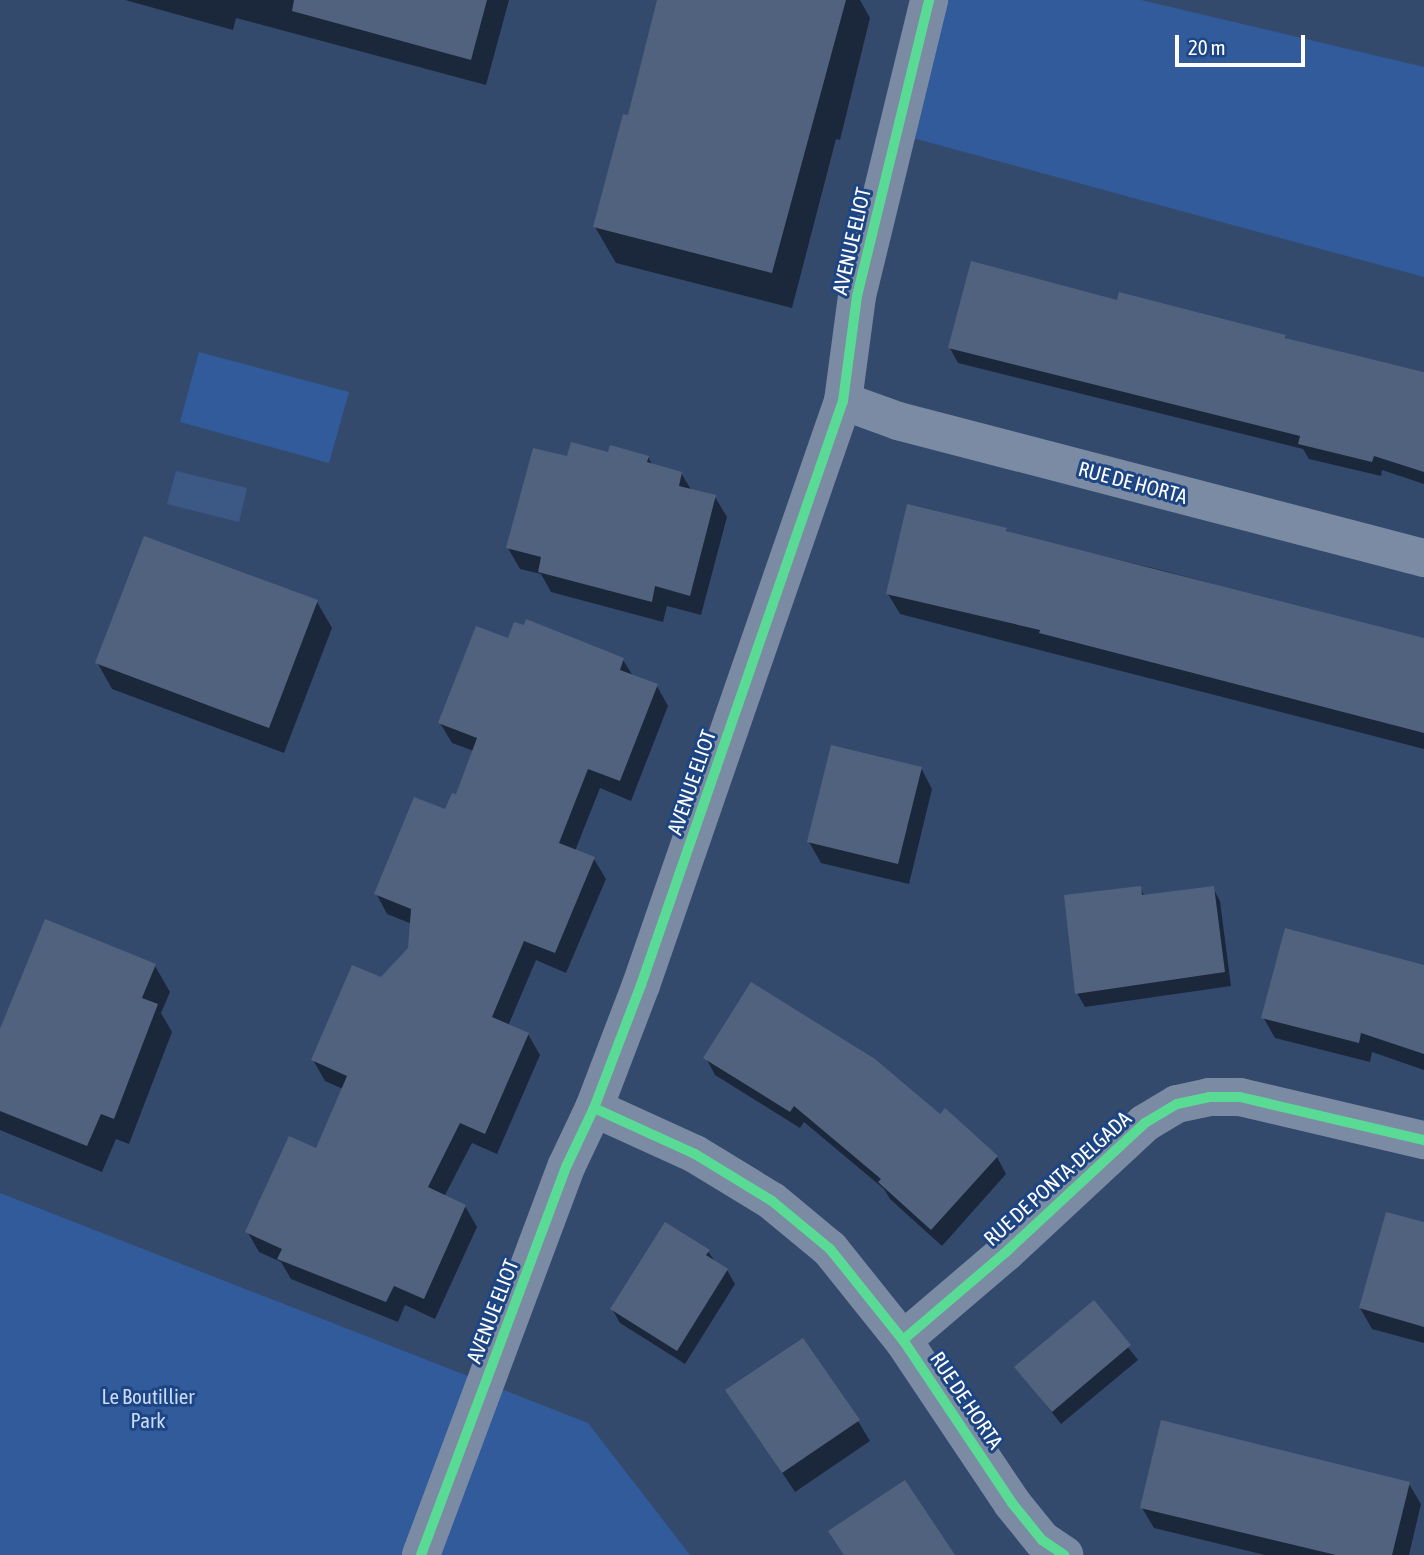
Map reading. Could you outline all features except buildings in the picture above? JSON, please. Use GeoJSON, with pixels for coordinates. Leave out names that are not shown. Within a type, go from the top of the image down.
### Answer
{"type":"FeatureCollection","features":[{"type":"Feature","properties":{"kind":"street","name":"AVENUE ELIOT"},"geometry":{"type":"LineString","coordinates":[[421,1555],[568,1165],[594,1108],[642,985],[843,401],[857,296],[929,0]]}},
{"type":"Feature","properties":{"kind":"street","name":"RUE DE HORTA"},"geometry":{"type":"LineString","coordinates":[[843,401],[898,421],[1424,558]]}},
{"type":"Feature","properties":{"kind":"street","name":"RUE DE PONTA-DELGADA"},"geometry":{"type":"LineString","coordinates":[[903,1340],[1005,1252],[1145,1123],[1177,1104],[1209,1097],[1240,1097],[1424,1140]]}},
{"type":"Feature","properties":{"kind":"street","name":"RUE DE HORTA"},"geometry":{"type":"LineString","coordinates":[[594,1108],[695,1154],[772,1201],[830,1249],[903,1340],[1012,1503],[1042,1540],[1064,1555]]}},
{"type":"Feature","properties":{"kind":"green space"},"geometry":{"type":"Polygon","coordinates":[[[929,0],[1141,0],[1424,67],[1424,277],[898,134],[929,0]]]}},
{"type":"Feature","properties":{"kind":"green space"},"geometry":{"type":"Polygon","coordinates":[[[199,352],[349,392],[329,463],[180,422],[199,352]]]}},
{"type":"Feature","properties":{"kind":"green space","name":"Le Boutillier Park"},"geometry":{"type":"Polygon","coordinates":[[[0,1193],[588,1423],[690,1555],[0,1555],[0,1193]]]}},
{"type":"Feature","properties":{"kind":"shaded area"},"geometry":{"type":"Polygon","coordinates":[[[176,471],[247,488],[239,522],[167,504],[176,471]]]}},
{"type":"Feature","properties":{"kind":"cycle path"},"geometry":{"type":"LineString","coordinates":[[421,1555],[567,1165],[594,1108],[641,985],[843,401],[857,296],[929,0]]}},
{"type":"Feature","properties":{"kind":"cycle path"},"geometry":{"type":"LineString","coordinates":[[903,1340],[1005,1253],[1145,1123],[1177,1104],[1209,1097],[1240,1097],[1424,1140]]}},
{"type":"Feature","properties":{"kind":"cycle path"},"geometry":{"type":"LineString","coordinates":[[594,1108],[695,1154],[772,1201],[830,1249],[903,1340],[1012,1503],[1042,1540],[1064,1555]]}}]}
